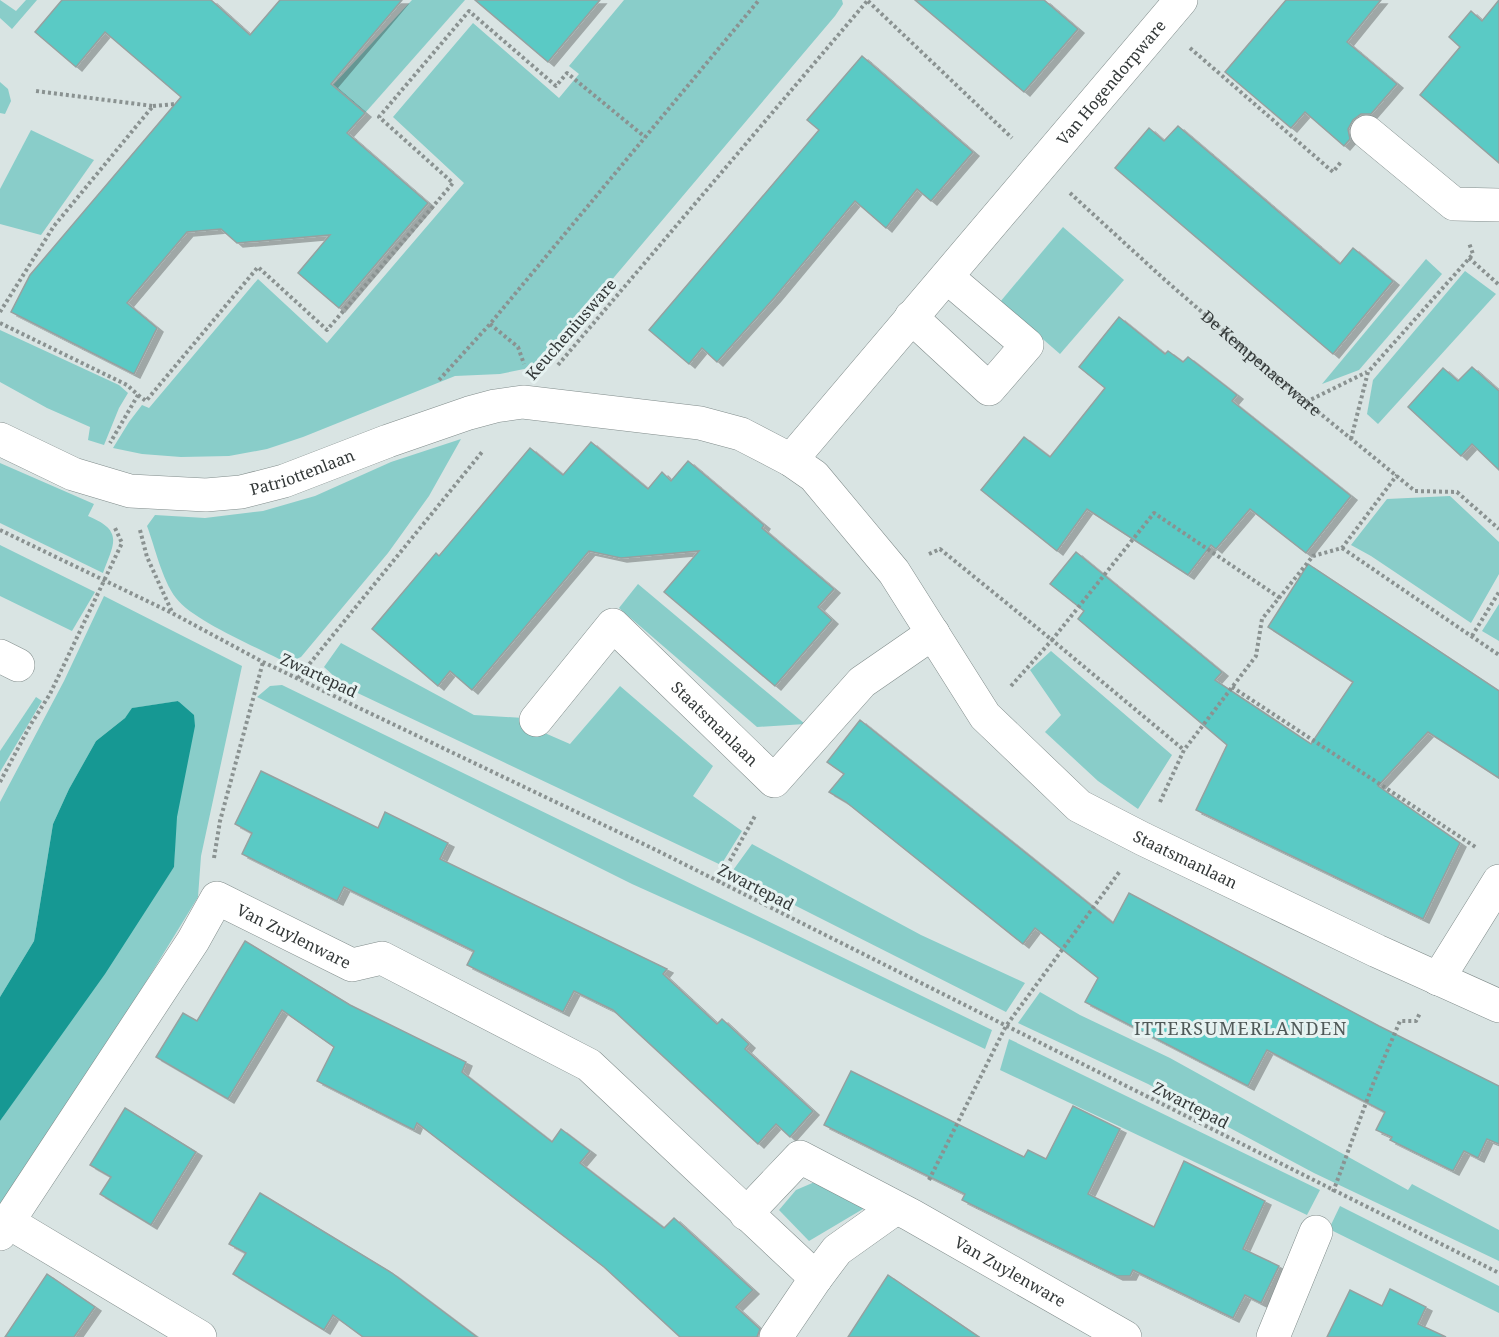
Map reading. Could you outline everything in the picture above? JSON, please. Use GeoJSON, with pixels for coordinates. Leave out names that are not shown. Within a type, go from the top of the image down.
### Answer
{"type":"FeatureCollection","features":[{"type":"Feature","properties":{"kind":"street","name":"Van Hogendorpware"},"geometry":{"type":"LineString","coordinates":[[1040,165],[1172,11]]}},
{"type":"Feature","properties":{"kind":"street"},"geometry":{"type":"LineString","coordinates":[[1367,132],[1454,204],[1499,205]]}},
{"type":"Feature","properties":{"kind":"street"},"geometry":{"type":"LineString","coordinates":[[791,460],[1040,165]]}},
{"type":"Feature","properties":{"kind":"street"},"geometry":{"type":"LineString","coordinates":[[911,317],[989,389],[1027,345],[947,277]]}},
{"type":"Feature","properties":{"kind":"street","name":"Staatsmanlaan"},"geometry":{"type":"LineString","coordinates":[[469,413],[523,402],[700,423],[741,434],[791,460],[814,476],[894,572],[985,716],[1079,806],[1143,839],[1499,1006]]}},
{"type":"Feature","properties":{"kind":"street","name":"Patriottenlaan"},"geometry":{"type":"LineString","coordinates":[[0,439],[73,474],[109,485],[206,495],[240,492],[284,482],[388,441],[469,413]]}},
{"type":"Feature","properties":{"kind":"street","name":"Staatsmanlaan"},"geometry":{"type":"LineString","coordinates":[[536,720],[614,625],[774,781]]}},
{"type":"Feature","properties":{"kind":"street"},"geometry":{"type":"LineString","coordinates":[[774,781],[862,682],[933,633]]}},
{"type":"Feature","properties":{"kind":"street"},"geometry":{"type":"LineString","coordinates":[[1438,979],[1499,881]]}},
{"type":"Feature","properties":{"kind":"street","name":"Van Zuylenware"},"geometry":{"type":"LineString","coordinates":[[4,1228],[193,941],[217,898],[352,964],[382,958],[589,1065],[816,1278]]}},
{"type":"Feature","properties":{"kind":"street","name":"Van Zuylenware"},"geometry":{"type":"LineString","coordinates":[[746,1214],[800,1157],[921,1221],[1125,1337]]}},
{"type":"Feature","properties":{"kind":"street"},"geometry":{"type":"LineString","coordinates":[[776,1337],[837,1250],[896,1209]]}},
{"type":"Feature","properties":{"kind":"street"},"geometry":{"type":"LineString","coordinates":[[4,1228],[200,1337]]}},
{"type":"Feature","properties":{"kind":"street"},"geometry":{"type":"LineString","coordinates":[[1273,1337],[1316,1232]]}},
{"type":"Feature","properties":{"kind":"path"},"geometry":{"type":"LineString","coordinates":[[438,381],[490,324],[759,0]]}},
{"type":"Feature","properties":{"kind":"path","name":"De Kempenaerware"},"geometry":{"type":"LineString","coordinates":[[868,0],[1040,165],[1165,280],[1306,402],[1415,491],[1457,492],[1499,529]]}},
{"type":"Feature","properties":{"kind":"path","name":"Keucheniusware"},"geometry":{"type":"LineString","coordinates":[[523,402],[546,381],[868,0]]}},
{"type":"Feature","properties":{"kind":"path"},"geometry":{"type":"LineString","coordinates":[[0,322],[127,386],[146,401],[258,267],[327,330],[453,183],[379,117],[469,11],[556,86],[567,73],[645,137]]}},
{"type":"Feature","properties":{"kind":"path"},"geometry":{"type":"LineString","coordinates":[[1172,11],[1332,172],[1367,132]]}},
{"type":"Feature","properties":{"kind":"path"},"geometry":{"type":"LineString","coordinates":[[36,91],[153,106],[175,104]]}},
{"type":"Feature","properties":{"kind":"path"},"geometry":{"type":"LineString","coordinates":[[0,312],[54,226],[153,106]]}},
{"type":"Feature","properties":{"kind":"path"},"geometry":{"type":"LineString","coordinates":[[1306,402],[1368,372],[1473,254],[1454,204]]}},
{"type":"Feature","properties":{"kind":"path"},"geometry":{"type":"LineString","coordinates":[[1469,258],[1499,285]]}},
{"type":"Feature","properties":{"kind":"path"},"geometry":{"type":"LineString","coordinates":[[490,324],[518,347],[530,380],[523,402]]}},
{"type":"Feature","properties":{"kind":"path"},"geometry":{"type":"LineString","coordinates":[[1351,439],[1368,372]]}},
{"type":"Feature","properties":{"kind":"path"},"geometry":{"type":"LineString","coordinates":[[0,782],[50,694],[122,543],[111,518],[98,512],[138,395]]}},
{"type":"Feature","properties":{"kind":"path"},"geometry":{"type":"LineString","coordinates":[[298,678],[486,447]]}},
{"type":"Feature","properties":{"kind":"path"},"geometry":{"type":"LineString","coordinates":[[109,485],[147,557],[172,613]]}},
{"type":"Feature","properties":{"kind":"path"},"geometry":{"type":"LineString","coordinates":[[985,716],[1052,640],[1154,513],[1280,598]]}},
{"type":"Feature","properties":{"kind":"path","name":"Zwartepad"},"geometry":{"type":"LineString","coordinates":[[0,530],[172,613],[263,662],[718,882],[1499,1273]]}},
{"type":"Feature","properties":{"kind":"path"},"geometry":{"type":"LineString","coordinates":[[1342,548],[1499,655]]}},
{"type":"Feature","properties":{"kind":"path"},"geometry":{"type":"LineString","coordinates":[[894,572],[940,549],[1184,750]]}},
{"type":"Feature","properties":{"kind":"path"},"geometry":{"type":"LineString","coordinates":[[1472,636],[1499,592]]}},
{"type":"Feature","properties":{"kind":"path"},"geometry":{"type":"LineString","coordinates":[[217,898],[214,864],[220,821],[263,662]]}},
{"type":"Feature","properties":{"kind":"path"},"geometry":{"type":"LineString","coordinates":[[1232,687],[1479,849]]}},
{"type":"Feature","properties":{"kind":"path"},"geometry":{"type":"LineString","coordinates":[[718,882],[774,781]]}},
{"type":"Feature","properties":{"kind":"path"},"geometry":{"type":"LineString","coordinates":[[1334,1191],[1373,1084],[1400,1021],[1416,1021],[1438,979]]}},
{"type":"Feature","properties":{"kind":"shaded area"},"geometry":{"type":"Polygon","coordinates":[[[0,0],[16,11],[26,0],[37,0],[12,29],[0,18],[0,0]]]}},
{"type":"Feature","properties":{"kind":"shaded area"},"geometry":{"type":"Polygon","coordinates":[[[412,0],[465,0],[365,113],[333,85],[412,0]]]}},
{"type":"Feature","properties":{"kind":"shaded area"},"geometry":{"type":"Polygon","coordinates":[[[624,0],[842,0],[843,4],[539,366],[500,374],[455,376],[303,437],[267,449],[229,456],[181,457],[142,454],[113,448],[142,405],[149,408],[258,279],[327,343],[464,183],[393,117],[473,23],[559,98],[579,74],[569,66],[624,0]]]}},
{"type":"Feature","properties":{"kind":"shaded area"},"geometry":{"type":"Polygon","coordinates":[[[0,82],[8,89],[11,101],[5,114],[0,113],[0,82]]]}},
{"type":"Feature","properties":{"kind":"shaded area"},"geometry":{"type":"Polygon","coordinates":[[[31,130],[94,160],[41,235],[0,224],[0,189],[31,130]]]}},
{"type":"Feature","properties":{"kind":"shaded area"},"geometry":{"type":"Polygon","coordinates":[[[1063,227],[1124,280],[1060,354],[1000,302],[1063,227]]]}},
{"type":"Feature","properties":{"kind":"shaded area"},"geometry":{"type":"Polygon","coordinates":[[[1426,259],[1442,274],[1359,370],[1322,384],[1426,259]]]}},
{"type":"Feature","properties":{"kind":"shaded area"},"geometry":{"type":"Polygon","coordinates":[[[1465,271],[1496,294],[1378,424],[1367,414],[1373,380],[1465,271]]]}},
{"type":"Feature","properties":{"kind":"shaded area"},"geometry":{"type":"Polygon","coordinates":[[[0,330],[119,385],[128,393],[119,408],[104,445],[88,440],[90,427],[47,408],[0,382],[0,330]]]}},
{"type":"Feature","properties":{"kind":"shaded area"},"geometry":{"type":"Polygon","coordinates":[[[461,439],[429,496],[388,553],[301,657],[287,663],[227,634],[185,607],[171,591],[147,526],[155,515],[205,518],[263,511],[315,496],[391,462],[461,439]]]}},
{"type":"Feature","properties":{"kind":"shaded area"},"geometry":{"type":"Polygon","coordinates":[[[0,463],[94,504],[88,516],[107,527],[113,539],[113,546],[103,573],[0,523],[0,463]]]}},
{"type":"Feature","properties":{"kind":"shaded area"},"geometry":{"type":"Polygon","coordinates":[[[1450,496],[1499,542],[1499,574],[1471,623],[1351,545],[1387,499],[1450,496]]]}},
{"type":"Feature","properties":{"kind":"shaded area"},"geometry":{"type":"Polygon","coordinates":[[[0,545],[95,592],[72,631],[0,596],[0,545]]]}},
{"type":"Feature","properties":{"kind":"shaded area"},"geometry":{"type":"Polygon","coordinates":[[[638,584],[805,724],[757,727],[619,608],[638,584]]]}},
{"type":"Feature","properties":{"kind":"shaded area"},"geometry":{"type":"Polygon","coordinates":[[[104,596],[242,666],[201,856],[198,897],[34,1165],[0,1207],[0,1121],[174,867],[179,701],[133,708],[125,718],[96,741],[69,789],[53,824],[34,941],[0,997],[0,802],[64,681],[104,596]]]}},
{"type":"Feature","properties":{"kind":"shaded area"},"geometry":{"type":"Polygon","coordinates":[[[1499,604],[1499,641],[1482,631],[1499,604]]]}},
{"type":"Feature","properties":{"kind":"shaded area"},"geometry":{"type":"Polygon","coordinates":[[[341,643],[474,715],[524,718],[547,734],[570,744],[620,686],[713,766],[693,796],[742,831],[721,865],[347,688],[324,667],[341,643]]]}},
{"type":"Feature","properties":{"kind":"shaded area"},"geometry":{"type":"Polygon","coordinates":[[[1051,651],[1172,755],[1138,809],[1098,781],[1045,732],[1061,715],[1030,670],[1051,651]]]}},
{"type":"Feature","properties":{"kind":"shaded area"},"geometry":{"type":"Polygon","coordinates":[[[282,685],[992,1030],[985,1049],[752,938],[632,884],[257,697],[270,686],[282,685]]]}},
{"type":"Feature","properties":{"kind":"shaded area"},"geometry":{"type":"Polygon","coordinates":[[[36,697],[42,701],[0,772],[0,751],[36,697]]]}},
{"type":"Feature","properties":{"kind":"shaded area"},"geometry":{"type":"Polygon","coordinates":[[[178,701],[194,715],[195,726],[177,817],[174,867],[105,974],[0,1121],[0,997],[34,941],[53,824],[69,789],[96,741],[125,718],[132,708],[178,701]]]}},
{"type":"Feature","properties":{"kind":"shaded area"},"geometry":{"type":"Polygon","coordinates":[[[752,844],[921,935],[1025,983],[1006,1012],[731,873],[752,844]]]}},
{"type":"Feature","properties":{"kind":"shaded area"},"geometry":{"type":"Polygon","coordinates":[[[1040,992],[1080,1015],[1170,1058],[1408,1190],[1412,1184],[1499,1230],[1499,1261],[1314,1173],[1148,1084],[1018,1023],[1040,992]]]}},
{"type":"Feature","properties":{"kind":"shaded area"},"geometry":{"type":"Polygon","coordinates":[[[1009,1039],[1320,1190],[1307,1215],[1000,1070],[1009,1039]]]}},
{"type":"Feature","properties":{"kind":"shaded area"},"geometry":{"type":"Polygon","coordinates":[[[817,1181],[868,1206],[809,1241],[779,1210],[796,1190],[817,1181]]]}},
{"type":"Feature","properties":{"kind":"shaded area"},"geometry":{"type":"Polygon","coordinates":[[[1340,1206],[1499,1286],[1499,1313],[1329,1229],[1340,1206]]]}},
{"type":"Feature","properties":{"kind":"building"},"geometry":{"type":"Polygon","coordinates":[[[62,0],[211,0],[250,35],[280,0],[402,0],[331,84],[365,113],[347,133],[428,203],[339,308],[298,273],[330,235],[237,243],[221,229],[187,232],[127,303],[157,328],[134,374],[11,312],[30,275],[181,97],[105,32],[76,67],[35,32],[62,0]]]}},
{"type":"Feature","properties":{"kind":"building"},"geometry":{"type":"Polygon","coordinates":[[[475,0],[600,0],[548,62],[475,0]]]}},
{"type":"Feature","properties":{"kind":"building"},"geometry":{"type":"Polygon","coordinates":[[[915,0],[1044,0],[1078,29],[1024,92],[915,0]]]}},
{"type":"Feature","properties":{"kind":"building"},"geometry":{"type":"Polygon","coordinates":[[[1286,0],[1381,0],[1347,42],[1397,84],[1371,114],[1361,114],[1353,120],[1348,129],[1350,139],[1344,146],[1305,112],[1291,128],[1225,72],[1286,0]]]}},
{"type":"Feature","properties":{"kind":"building"},"geometry":{"type":"Polygon","coordinates":[[[1499,0],[1499,163],[1420,95],[1460,47],[1449,37],[1471,11],[1482,21],[1499,0]]]}},
{"type":"Feature","properties":{"kind":"building"},"geometry":{"type":"Polygon","coordinates":[[[862,56],[973,152],[931,201],[917,189],[886,228],[855,201],[717,362],[702,348],[689,364],[649,330],[819,130],[807,120],[862,56]]]}},
{"type":"Feature","properties":{"kind":"building"},"geometry":{"type":"Polygon","coordinates":[[[1178,126],[1340,264],[1353,248],[1393,281],[1333,354],[1115,168],[1149,128],[1164,141],[1178,126]]]}},
{"type":"Feature","properties":{"kind":"building"},"geometry":{"type":"Polygon","coordinates":[[[1119,317],[1165,354],[1168,351],[1183,362],[1188,357],[1237,395],[1232,401],[1351,496],[1306,553],[1250,509],[1216,549],[1211,545],[1188,575],[1087,509],[1057,551],[981,490],[1024,437],[1050,457],[1105,388],[1079,367],[1119,317]]]}},
{"type":"Feature","properties":{"kind":"building"},"geometry":{"type":"Polygon","coordinates":[[[1472,367],[1499,391],[1499,470],[1472,444],[1461,456],[1408,407],[1443,368],[1458,381],[1472,367]]]}},
{"type":"Feature","properties":{"kind":"building"},"geometry":{"type":"Polygon","coordinates":[[[591,442],[648,489],[662,472],[671,481],[688,461],[764,525],[762,528],[834,589],[818,607],[832,620],[775,686],[664,592],[699,551],[621,558],[589,551],[472,690],[450,671],[438,686],[372,629],[436,553],[439,556],[530,448],[563,475],[591,442]]]}},
{"type":"Feature","properties":{"kind":"building"},"geometry":{"type":"Polygon","coordinates":[[[1076,552],[1222,672],[1215,680],[1311,744],[1353,682],[1268,627],[1308,564],[1499,691],[1499,778],[1428,732],[1378,786],[1460,843],[1423,919],[1196,810],[1227,745],[1078,619],[1084,611],[1050,584],[1076,552]]]}},
{"type":"Feature","properties":{"kind":"building"},"geometry":{"type":"Polygon","coordinates":[[[860,720],[1113,923],[1129,893],[1379,1026],[1499,1086],[1499,1144],[1487,1139],[1478,1158],[1464,1151],[1453,1171],[1390,1140],[1392,1137],[1376,1130],[1385,1112],[1267,1050],[1248,1086],[1085,1002],[1098,978],[1035,928],[1023,944],[846,802],[829,792],[844,774],[827,762],[860,720]]]}},
{"type":"Feature","properties":{"kind":"building"},"geometry":{"type":"Polygon","coordinates":[[[261,771],[378,828],[385,812],[448,843],[440,859],[667,969],[663,974],[717,1024],[722,1019],[749,1044],[745,1049],[813,1111],[790,1137],[776,1124],[758,1144],[613,1010],[574,991],[563,1012],[467,965],[474,951],[344,887],[337,901],[242,854],[252,833],[235,824],[261,771]]]}},
{"type":"Feature","properties":{"kind":"building"},"geometry":{"type":"Polygon","coordinates":[[[245,941],[350,1005],[466,1062],[462,1072],[552,1142],[561,1129],[590,1151],[580,1163],[664,1228],[674,1218],[753,1290],[736,1307],[760,1329],[757,1337],[680,1337],[604,1267],[417,1123],[414,1130],[317,1081],[334,1047],[282,1010],[228,1099],[156,1057],[183,1013],[197,1021],[245,941]]]}},
{"type":"Feature","properties":{"kind":"building"},"geometry":{"type":"Polygon","coordinates":[[[851,1071],[1024,1157],[1028,1150],[1046,1159],[1073,1106],[1120,1129],[1088,1194],[1154,1227],[1184,1161],[1265,1201],[1243,1249],[1279,1266],[1261,1303],[1245,1295],[1233,1318],[1133,1270],[1130,1276],[1117,1276],[962,1200],[965,1194],[824,1125],[851,1071]]]}},
{"type":"Feature","properties":{"kind":"building"},"geometry":{"type":"Polygon","coordinates":[[[125,1108],[196,1152],[151,1225],[100,1194],[111,1177],[90,1165],[125,1108]]]}},
{"type":"Feature","properties":{"kind":"building"},"geometry":{"type":"Polygon","coordinates":[[[260,1193],[392,1273],[477,1337],[363,1337],[333,1315],[324,1330],[233,1274],[246,1253],[229,1244],[260,1193]]]}},
{"type":"Feature","properties":{"kind":"building"},"geometry":{"type":"Polygon","coordinates":[[[47,1274],[95,1307],[74,1337],[5,1337],[47,1274]]]}},
{"type":"Feature","properties":{"kind":"building"},"geometry":{"type":"Polygon","coordinates":[[[888,1275],[979,1337],[848,1337],[888,1275]]]}},
{"type":"Feature","properties":{"kind":"building"},"geometry":{"type":"Polygon","coordinates":[[[1390,1289],[1426,1307],[1418,1324],[1446,1337],[1327,1337],[1350,1290],[1382,1306],[1390,1289]]]}},
{"type":"Feature","properties":{"kind":"district","name":"ITTERSUMERLANDEN"},"geometry":{"type":"Point","coordinates":[1241,1028]}}]}
